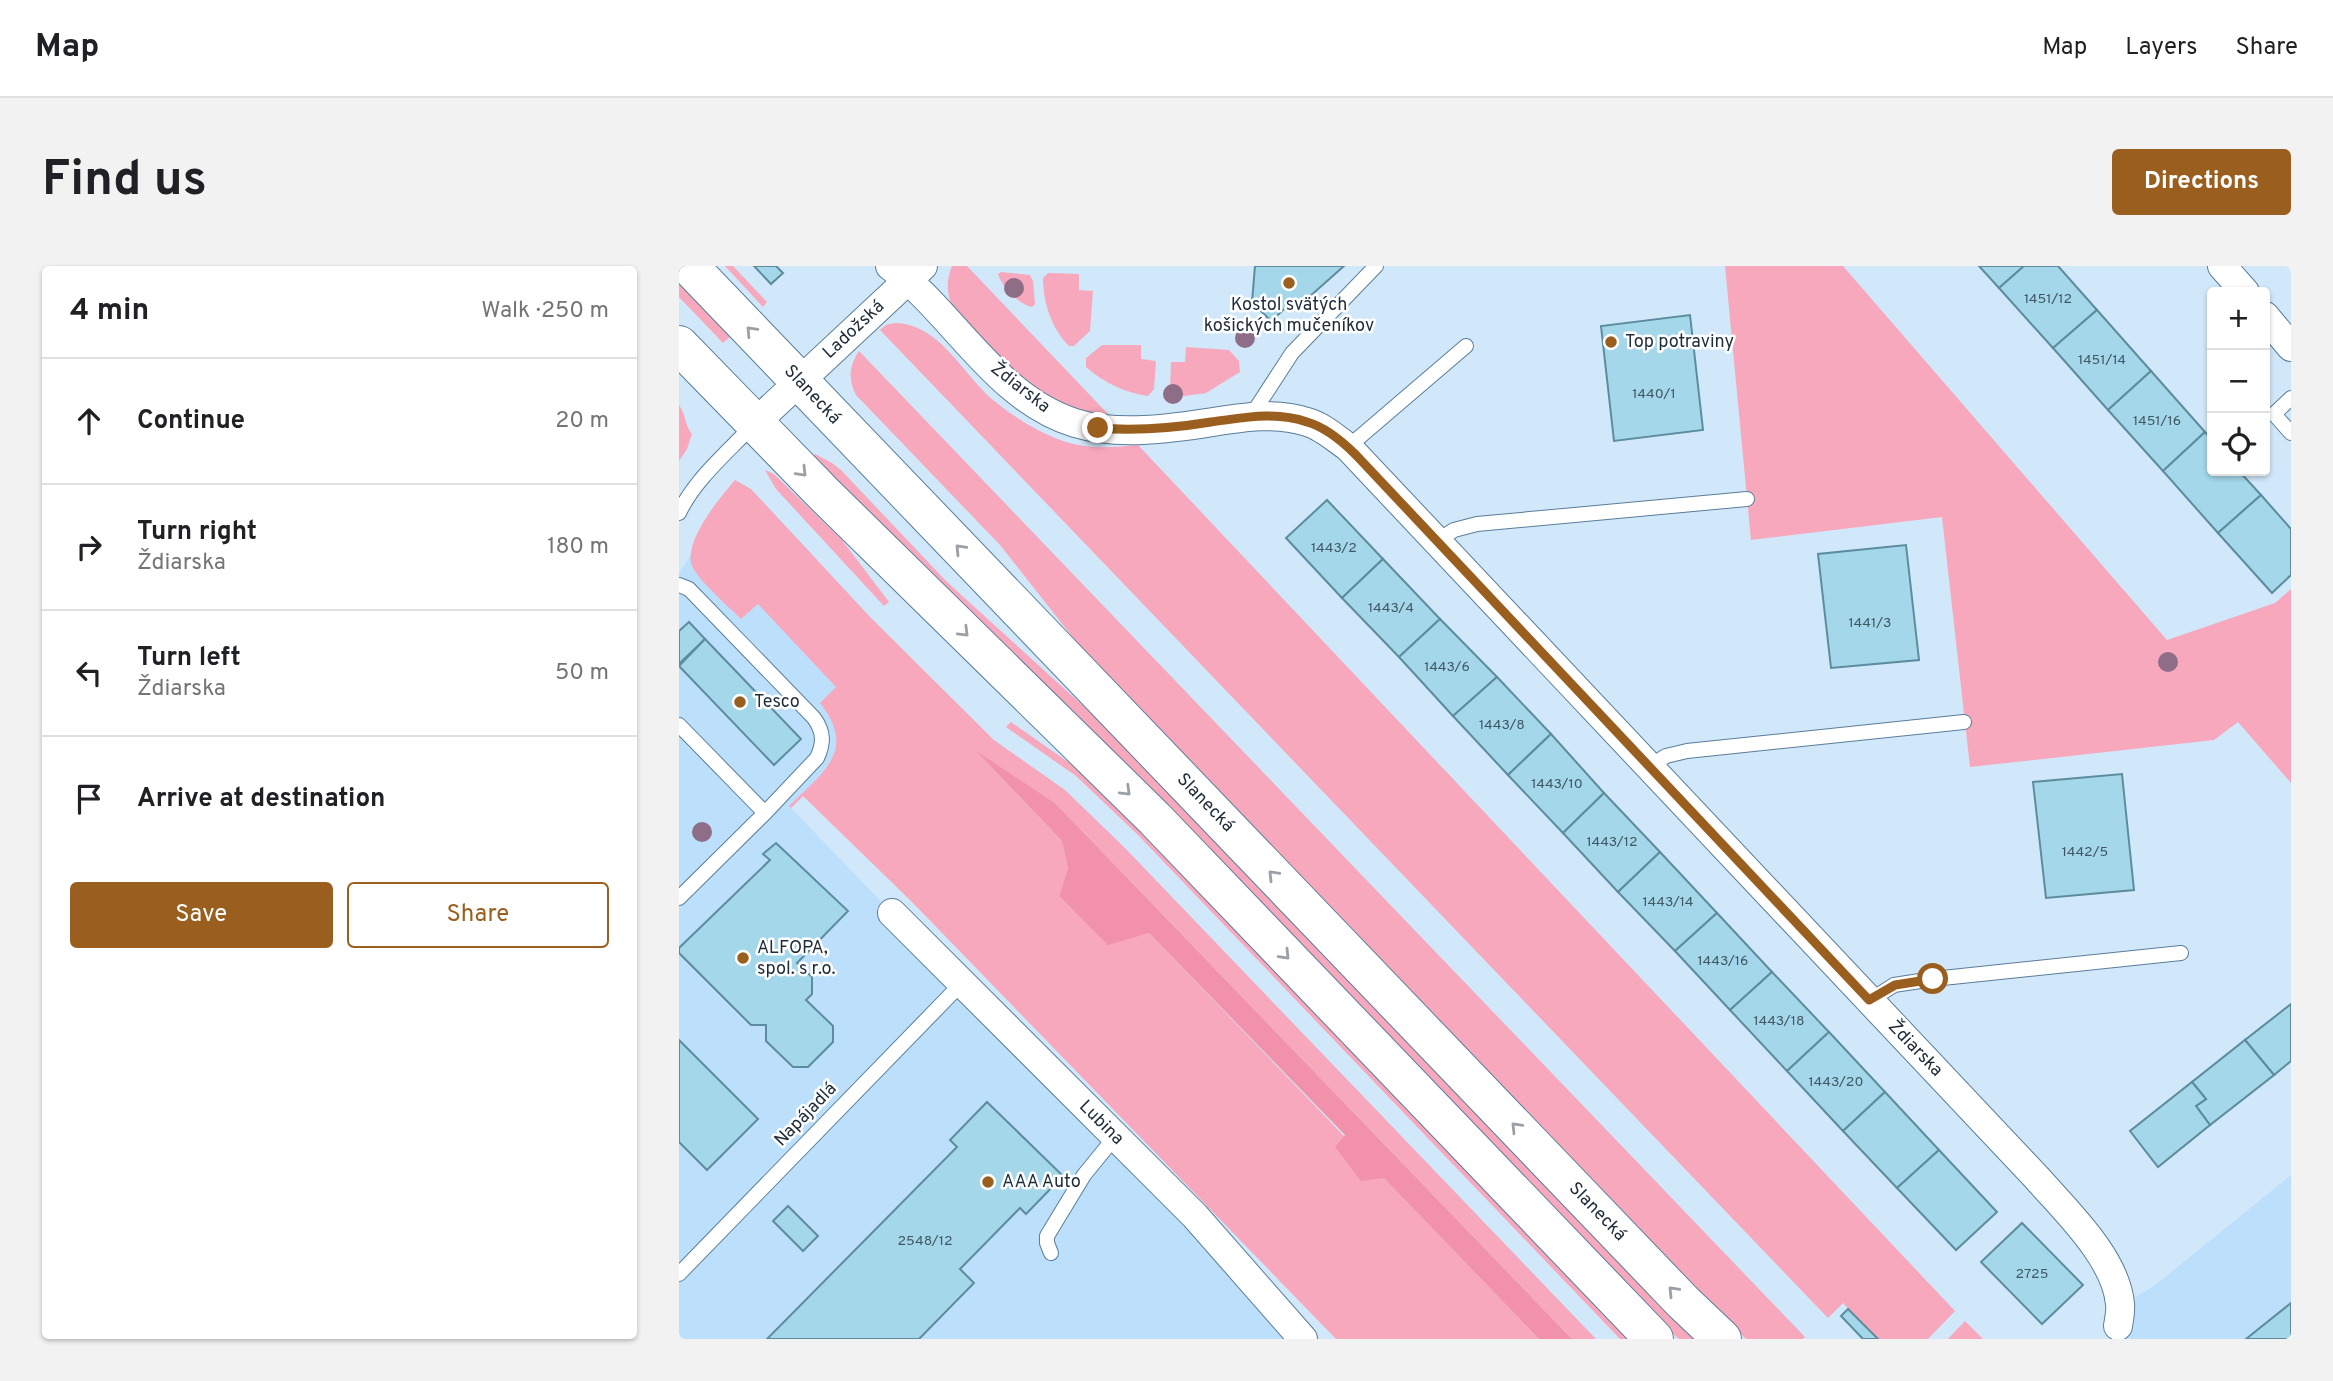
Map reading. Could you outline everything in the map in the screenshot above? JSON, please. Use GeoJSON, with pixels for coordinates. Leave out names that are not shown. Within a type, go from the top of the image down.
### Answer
{"type":"FeatureCollection","features":[{"type":"Feature","properties":{"kind":"main road","name":"Slanecká"},"geometry":{"type":"LineString","coordinates":[[689,266],[1664,1282],[1722,1339]]}},
{"type":"Feature","properties":{"kind":"main road"},"geometry":{"type":"LineString","coordinates":[[679,345],[1154,819],[1654,1339]]}},
{"type":"Feature","properties":{"kind":"street"},"geometry":{"type":"LineString","coordinates":[[2222,266],[2241,287]]}},
{"type":"Feature","properties":{"kind":"street","name":"Ladožská"},"geometry":{"type":"LineString","coordinates":[[755,423],[907,271]]}},
{"type":"Feature","properties":{"kind":"street","name":"Ždiarska"},"geometry":{"type":"LineString","coordinates":[[907,271],[981,358],[1013,388],[1045,412],[1076,424],[1130,430],[1210,423],[1251,416],[1291,418],[1310,422],[1348,447],[2037,1178],[2097,1250],[2113,1278],[2121,1305],[2116,1332]]}},
{"type":"Feature","properties":{"kind":"street"},"geometry":{"type":"LineString","coordinates":[[2270,315],[2291,318]]}},
{"type":"Feature","properties":{"kind":"street"},"geometry":{"type":"LineString","coordinates":[[2270,320],[2291,347]]}},
{"type":"Feature","properties":{"kind":"street","name":"Lubina"},"geometry":{"type":"LineString","coordinates":[[892,913],[1195,1216],[1303,1339]]}},
{"type":"Feature","properties":{"kind":"lane"},"geometry":{"type":"LineString","coordinates":[[1251,416],[1291,353],[1377,266]]}},
{"type":"Feature","properties":{"kind":"lane"},"geometry":{"type":"LineString","coordinates":[[1348,447],[1466,346]]}},
{"type":"Feature","properties":{"kind":"lane"},"geometry":{"type":"LineString","coordinates":[[2291,398],[2274,414],[2291,433]]}},
{"type":"Feature","properties":{"kind":"lane"},"geometry":{"type":"LineString","coordinates":[[679,513],[684,502],[704,478],[755,423]]}},
{"type":"Feature","properties":{"kind":"lane"},"geometry":{"type":"LineString","coordinates":[[1437,541],[1454,530],[1477,524],[1748,499]]}},
{"type":"Feature","properties":{"kind":"lane"},"geometry":{"type":"LineString","coordinates":[[679,585],[689,589],[814,718],[821,727],[822,748],[817,758],[765,813],[679,898]]}},
{"type":"Feature","properties":{"kind":"lane"},"geometry":{"type":"LineString","coordinates":[[1650,766],[1666,756],[1686,751],[1964,722]]}},
{"type":"Feature","properties":{"kind":"lane"},"geometry":{"type":"LineString","coordinates":[[679,725],[765,813]]}},
{"type":"Feature","properties":{"kind":"lane"},"geometry":{"type":"LineString","coordinates":[[1869,1000],[1895,985],[1933,979],[2181,953]]}},
{"type":"Feature","properties":{"kind":"lane","name":"Napájadlá"},"geometry":{"type":"LineString","coordinates":[[679,1273],[961,984]]}},
{"type":"Feature","properties":{"kind":"lane"},"geometry":{"type":"LineString","coordinates":[[1051,1253],[1047,1236],[1084,1175],[1115,1137]]}},
{"type":"Feature","properties":{"kind":"shaded area"},"geometry":{"type":"Polygon","coordinates":[[[725,266],[733,266],[767,302],[763,307],[725,266]]]}},
{"type":"Feature","properties":{"kind":"shaded area"},"geometry":{"type":"Polygon","coordinates":[[[952,266],[967,266],[1108,414],[1085,413],[1060,403],[1035,389],[1006,366],[954,308],[948,289],[952,266]]]}},
{"type":"Feature","properties":{"kind":"shaded area"},"geometry":{"type":"Polygon","coordinates":[[[1725,266],[1843,266],[2167,640],[2275,603],[2291,589],[2291,783],[2238,722],[2214,740],[1970,767],[1942,517],[1751,540],[1725,266]]]}},
{"type":"Feature","properties":{"kind":"shaded area"},"geometry":{"type":"Polygon","coordinates":[[[1048,273],[1079,274],[1079,290],[1093,291],[1090,331],[1074,346],[1069,346],[1063,339],[1050,315],[1043,278],[1048,273]]]}},
{"type":"Feature","properties":{"kind":"shaded area"},"geometry":{"type":"Polygon","coordinates":[[[998,274],[1030,275],[1035,304],[1032,307],[1022,303],[1007,289],[998,274]]]}},
{"type":"Feature","properties":{"kind":"shaded area"},"geometry":{"type":"Polygon","coordinates":[[[679,279],[732,335],[723,343],[679,297],[679,279]]]}},
{"type":"Feature","properties":{"kind":"shaded area"},"geometry":{"type":"Polygon","coordinates":[[[894,323],[910,325],[937,340],[993,400],[1044,433],[1085,446],[1138,445],[1955,1311],[1928,1339],[1878,1339],[1843,1303],[1828,1318],[880,330],[894,323]]]}},
{"type":"Feature","properties":{"kind":"shaded area"},"geometry":{"type":"Polygon","coordinates":[[[1102,345],[1141,345],[1141,359],[1156,361],[1154,389],[1148,396],[1115,386],[1086,367],[1086,358],[1102,345]]]}},
{"type":"Feature","properties":{"kind":"shaded area"},"geometry":{"type":"Polygon","coordinates":[[[1186,347],[1229,350],[1239,361],[1240,372],[1206,393],[1177,397],[1170,390],[1171,362],[1185,362],[1186,347]]]}},
{"type":"Feature","properties":{"kind":"shaded area"},"geometry":{"type":"Polygon","coordinates":[[[859,351],[1805,1337],[1803,1339],[1746,1339],[1697,1292],[1093,663],[1000,545],[856,395],[851,373],[859,351]]]}},
{"type":"Feature","properties":{"kind":"shaded area"},"geometry":{"type":"Polygon","coordinates":[[[679,405],[692,434],[679,461],[679,405]]]}},
{"type":"Feature","properties":{"kind":"shaded area"},"geometry":{"type":"Polygon","coordinates":[[[813,455],[841,470],[947,582],[1112,732],[1697,1339],[1679,1339],[1667,1329],[813,455]]]}},
{"type":"Feature","properties":{"kind":"shaded area"},"geometry":{"type":"Polygon","coordinates":[[[765,470],[774,474],[842,540],[889,602],[884,606],[776,489],[765,470]]]}},
{"type":"Feature","properties":{"kind":"shaded area"},"geometry":{"type":"Polygon","coordinates":[[[735,480],[751,489],[928,675],[791,808],[1302,1339],[679,1339],[679,573],[691,555],[694,543],[711,510],[735,480]]]}},
{"type":"Feature","properties":{"kind":"shaded area"},"geometry":{"type":"Polygon","coordinates":[[[735,480],[751,489],[871,618],[994,740],[1065,790],[1125,848],[1596,1339],[1572,1339],[1055,803],[979,754],[1062,841],[1068,868],[1059,896],[1108,944],[1149,933],[1539,1339],[1336,1339],[913,903],[803,796],[791,808],[789,806],[823,772],[836,748],[836,735],[831,720],[820,703],[836,687],[758,604],[741,619],[707,586],[692,566],[693,545],[704,520],[735,480]]]}},
{"type":"Feature","properties":{"kind":"shaded area"},"geometry":{"type":"Polygon","coordinates":[[[1011,722],[1081,771],[1143,831],[1629,1339],[1620,1339],[1138,835],[1076,776],[1006,727],[1011,722]]]}},
{"type":"Feature","properties":{"kind":"shaded area"},"geometry":{"type":"Polygon","coordinates":[[[976,751],[1055,803],[1572,1339],[1539,1339],[1384,1178],[1361,1181],[1335,1147],[1345,1135],[1149,933],[1108,945],[1059,896],[1068,868],[1062,841],[976,751]]]}},
{"type":"Feature","properties":{"kind":"shaded area"},"geometry":{"type":"Polygon","coordinates":[[[2291,1175],[2291,1339],[2115,1339],[2121,1305],[2154,1286],[2291,1175]]]}},
{"type":"Feature","properties":{"kind":"shaded area"},"geometry":{"type":"Polygon","coordinates":[[[1965,1321],[1983,1339],[1948,1339],[1965,1321]]]}},
{"type":"Feature","properties":{"kind":"building"},"geometry":{"type":"Polygon","coordinates":[[[754,266],[776,266],[783,273],[771,284],[754,266]]]}},
{"type":"Feature","properties":{"kind":"building","name":"Kostol svätých košických mučeníkov"},"geometry":{"type":"Polygon","coordinates":[[[1255,266],[1344,266],[1299,306],[1293,301],[1271,321],[1252,302],[1255,266]]]}},
{"type":"Feature","properties":{"kind":"building"},"geometry":{"type":"Polygon","coordinates":[[[1979,266],[2024,266],[1999,288],[1979,266]]]}},
{"type":"Feature","properties":{"kind":"building"},"geometry":{"type":"Polygon","coordinates":[[[2024,266],[2058,266],[2097,310],[2053,348],[1999,288],[2024,266]]]}},
{"type":"Feature","properties":{"kind":"building"},"geometry":{"type":"Polygon","coordinates":[[[2097,310],[2151,371],[2108,410],[2053,348],[2097,310]]]}},
{"type":"Feature","properties":{"kind":"building"},"geometry":{"type":"Polygon","coordinates":[[[1690,315],[1703,430],[1614,441],[1601,326],[1690,315]]]}},
{"type":"Feature","properties":{"kind":"building"},"geometry":{"type":"Polygon","coordinates":[[[2151,371],[2205,432],[2163,471],[2108,410],[2151,371]]]}},
{"type":"Feature","properties":{"kind":"building"},"geometry":{"type":"Polygon","coordinates":[[[2205,432],[2207,476],[2244,476],[2261,495],[2218,533],[2163,471],[2205,432]]]}},
{"type":"Feature","properties":{"kind":"building"},"geometry":{"type":"Polygon","coordinates":[[[2261,495],[2291,529],[2291,575],[2272,593],[2218,533],[2261,495]]]}},
{"type":"Feature","properties":{"kind":"building"},"geometry":{"type":"Polygon","coordinates":[[[1327,500],[1383,559],[1342,598],[1286,538],[1327,500]]]}},
{"type":"Feature","properties":{"kind":"building"},"geometry":{"type":"Polygon","coordinates":[[[1906,545],[1919,660],[1831,668],[1818,554],[1906,545]]]}},
{"type":"Feature","properties":{"kind":"building"},"geometry":{"type":"Polygon","coordinates":[[[1383,559],[1440,619],[1399,657],[1342,598],[1383,559]]]}},
{"type":"Feature","properties":{"kind":"building"},"geometry":{"type":"Polygon","coordinates":[[[1440,619],[1497,677],[1453,716],[1399,657],[1440,619]]]}},
{"type":"Feature","properties":{"kind":"building"},"geometry":{"type":"Polygon","coordinates":[[[689,622],[705,639],[679,664],[679,631],[689,622]]]}},
{"type":"Feature","properties":{"kind":"building","name":"Tesco"},"geometry":{"type":"Polygon","coordinates":[[[705,639],[801,739],[774,765],[679,666],[705,639]]]}},
{"type":"Feature","properties":{"kind":"building"},"geometry":{"type":"Polygon","coordinates":[[[1497,677],[1551,734],[1508,775],[1453,716],[1497,677]]]}},
{"type":"Feature","properties":{"kind":"building"},"geometry":{"type":"Polygon","coordinates":[[[1551,734],[1604,793],[1563,833],[1508,775],[1551,734]]]}},
{"type":"Feature","properties":{"kind":"building"},"geometry":{"type":"Polygon","coordinates":[[[2122,774],[2134,890],[2046,898],[2033,782],[2122,774]]]}},
{"type":"Feature","properties":{"kind":"building"},"geometry":{"type":"Polygon","coordinates":[[[1604,793],[1660,852],[1618,892],[1563,833],[1604,793]]]}},
{"type":"Feature","properties":{"kind":"building","name":"ALFOPA, spol. s r.o."},"geometry":{"type":"Polygon","coordinates":[[[776,843],[848,911],[797,963],[812,977],[812,994],[806,1000],[833,1026],[833,1042],[808,1067],[793,1067],[766,1041],[766,1025],[751,1025],[679,953],[679,948],[770,860],[763,854],[776,843]]]}},
{"type":"Feature","properties":{"kind":"building"},"geometry":{"type":"Polygon","coordinates":[[[1660,852],[1717,913],[1675,951],[1618,892],[1660,852]]]}},
{"type":"Feature","properties":{"kind":"building"},"geometry":{"type":"Polygon","coordinates":[[[1717,913],[1772,972],[1730,1010],[1675,951],[1717,913]]]}},
{"type":"Feature","properties":{"kind":"building"},"geometry":{"type":"Polygon","coordinates":[[[1772,972],[1829,1032],[1787,1071],[1730,1010],[1772,972]]]}},
{"type":"Feature","properties":{"kind":"building"},"geometry":{"type":"Polygon","coordinates":[[[2291,1004],[2291,1061],[2274,1075],[2245,1040],[2291,1004]]]}},
{"type":"Feature","properties":{"kind":"building"},"geometry":{"type":"Polygon","coordinates":[[[1829,1032],[1885,1092],[1843,1131],[1787,1071],[1829,1032]]]}},
{"type":"Feature","properties":{"kind":"building"},"geometry":{"type":"Polygon","coordinates":[[[679,1040],[758,1119],[707,1170],[679,1142],[679,1040]]]}},
{"type":"Feature","properties":{"kind":"building"},"geometry":{"type":"Polygon","coordinates":[[[2245,1040],[2274,1075],[2210,1125],[2196,1106],[2206,1099],[2192,1082],[2245,1040]]]}},
{"type":"Feature","properties":{"kind":"building"},"geometry":{"type":"Polygon","coordinates":[[[2192,1082],[2206,1099],[2196,1106],[2210,1125],[2158,1167],[2130,1131],[2192,1082]]]}},
{"type":"Feature","properties":{"kind":"building"},"geometry":{"type":"Polygon","coordinates":[[[1885,1092],[1939,1150],[1897,1188],[1843,1131],[1885,1092]]]}},
{"type":"Feature","properties":{"kind":"building"},"geometry":{"type":"Polygon","coordinates":[[[987,1102],[1063,1176],[1026,1214],[1020,1208],[960,1269],[974,1283],[919,1339],[767,1339],[957,1147],[950,1140],[987,1102]]]}},
{"type":"Feature","properties":{"kind":"building"},"geometry":{"type":"Polygon","coordinates":[[[1939,1150],[1997,1212],[1956,1250],[1897,1188],[1939,1150]]]}},
{"type":"Feature","properties":{"kind":"building"},"geometry":{"type":"Polygon","coordinates":[[[788,1206],[818,1236],[803,1251],[773,1221],[788,1206]]]}},
{"type":"Feature","properties":{"kind":"building"},"geometry":{"type":"Polygon","coordinates":[[[2022,1223],[2083,1285],[2042,1324],[1981,1262],[2022,1223]]]}},
{"type":"Feature","properties":{"kind":"building"},"geometry":{"type":"Polygon","coordinates":[[[2291,1303],[2291,1339],[2246,1339],[2291,1303]]]}},
{"type":"Feature","properties":{"kind":"building"},"geometry":{"type":"Polygon","coordinates":[[[1848,1309],[1878,1339],[1863,1339],[1841,1316],[1848,1309]]]}},
{"type":"Feature","properties":{"kind":"place","name":"Kostol svätých košických mučeníkov"},"geometry":{"type":"Point","coordinates":[1289,283]}},
{"type":"Feature","properties":{"kind":"place","name":"Top potraviny"},"geometry":{"type":"Point","coordinates":[1611,342]}},
{"type":"Feature","properties":{"kind":"place","name":"Tesco"},"geometry":{"type":"Point","coordinates":[740,702]}},
{"type":"Feature","properties":{"kind":"place","name":"ALFOPA, spol. s r.o."},"geometry":{"type":"Point","coordinates":[743,958]}},
{"type":"Feature","properties":{"kind":"place","name":"AAA Auto"},"geometry":{"type":"Point","coordinates":[988,1182]}},
{"type":"Feature","properties":{"kind":"route"},"geometry":{"type":"LineString","coordinates":[[1098,428],[1130,430],[1210,423],[1251,416],[1291,418],[1310,422],[1324,430],[1356,455],[1869,1000],[1895,985],[1933,979]]}}]}
